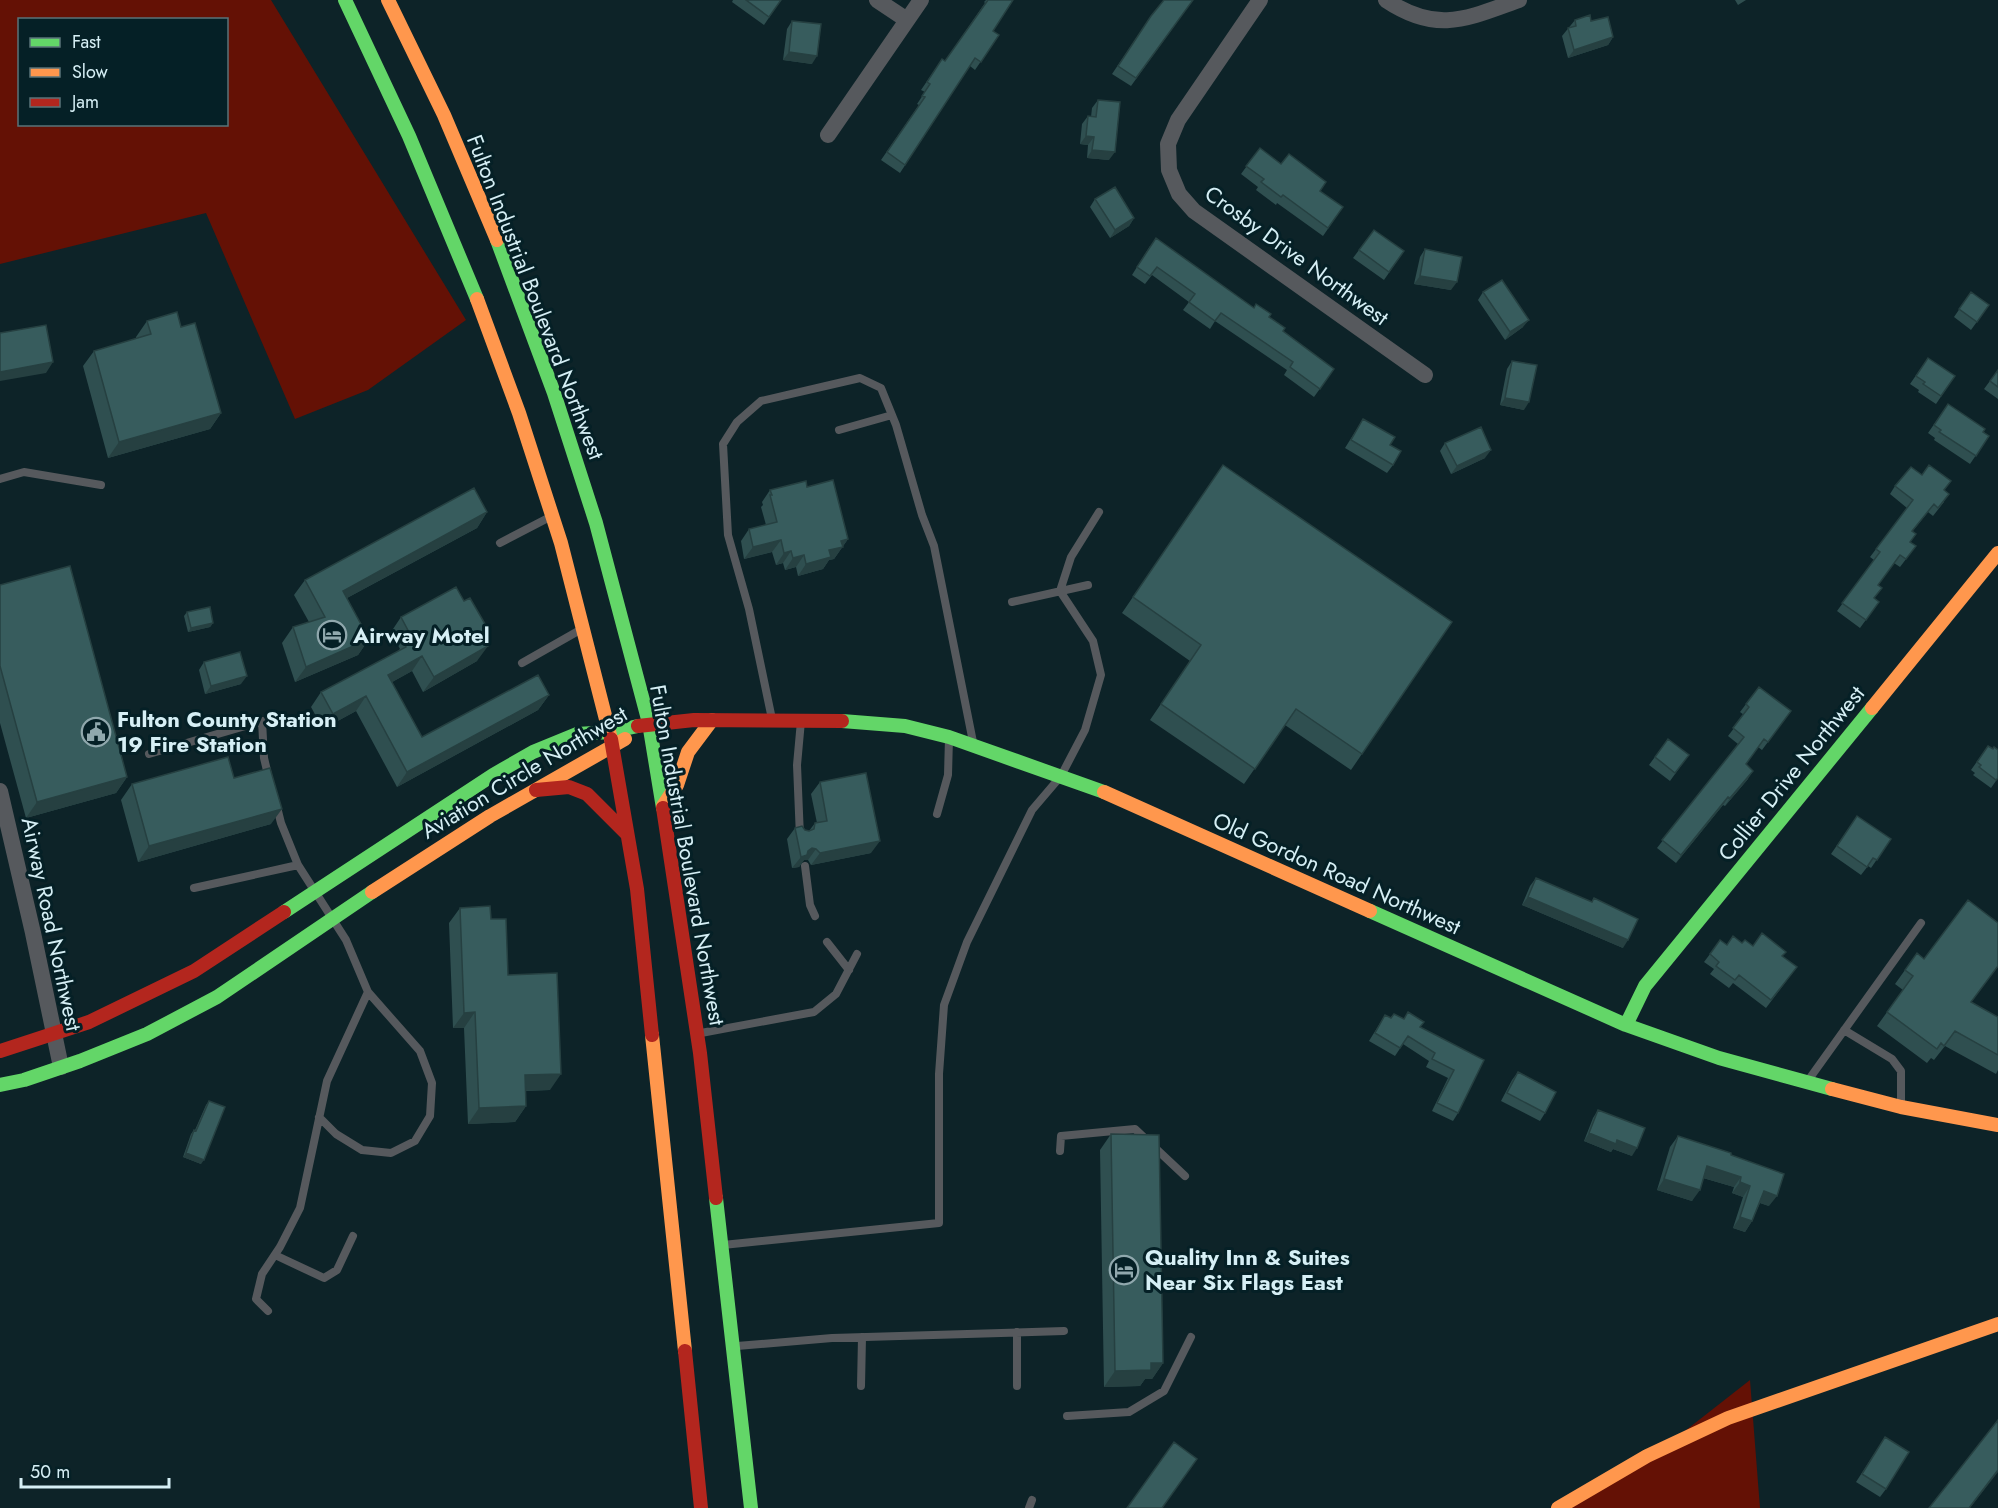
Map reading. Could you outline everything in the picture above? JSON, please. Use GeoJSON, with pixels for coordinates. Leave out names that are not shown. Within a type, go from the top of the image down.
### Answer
{"type":"FeatureCollection","features":[{"type":"Feature","properties":{"kind":"main road"},"geometry":{"type":"LineString","coordinates":[[345,0],[409,136],[467,273],[519,413],[552,516],[610,732],[637,889],[700,1507]]}},
{"type":"Feature","properties":{"kind":"main road","name":"Fulton Industrial Boulevard Northwest"},"geometry":{"type":"LineString","coordinates":[[388,0],[444,115],[502,253],[554,393],[596,523],[649,723],[698,1033],[751,1508]]}},
{"type":"Feature","properties":{"kind":"main road","name":"Collier Drive Northwest"},"geometry":{"type":"LineString","coordinates":[[1626,1025],[1645,986],[1998,553]]}},
{"type":"Feature","properties":{"kind":"main road"},"geometry":{"type":"LineString","coordinates":[[663,806],[677,785],[688,752],[712,720]]}},
{"type":"Feature","properties":{"kind":"main road","name":"Old Gordon Road Northwest"},"geometry":{"type":"LineString","coordinates":[[649,723],[712,720],[859,721],[905,726],[949,736],[1097,789],[1626,1025],[1719,1058],[1806,1083],[1901,1107],[1998,1125]]}},
{"type":"Feature","properties":{"kind":"main road","name":"Aviation Circle Northwest"},"geometry":{"type":"LineString","coordinates":[[0,1051],[53,1035],[126,1005],[194,970],[493,775],[533,752],[577,734],[610,732],[649,723]]}},
{"type":"Feature","properties":{"kind":"main road","name":"Aviation Circle Northwest"},"geometry":{"type":"LineString","coordinates":[[0,1086],[61,1067],[147,1034],[216,997],[331,918],[490,816],[613,747],[649,723]]}},
{"type":"Feature","properties":{"kind":"main road"},"geometry":{"type":"LineString","coordinates":[[536,790],[569,787],[587,794],[627,834]]}},
{"type":"Feature","properties":{"kind":"main road"},"geometry":{"type":"LineString","coordinates":[[1558,1508],[1647,1456],[1728,1418],[1998,1324]]}},
{"type":"Feature","properties":{"kind":"street"},"geometry":{"type":"LineString","coordinates":[[876,0],[907,20]]}},
{"type":"Feature","properties":{"kind":"street"},"geometry":{"type":"LineString","coordinates":[[828,135],[921,0]]}},
{"type":"Feature","properties":{"kind":"street","name":"Crosby Drive Northwest"},"geometry":{"type":"LineString","coordinates":[[1260,0],[1178,120],[1168,144],[1169,170],[1179,194],[1194,211],[1425,375]]}},
{"type":"Feature","properties":{"kind":"street"},"geometry":{"type":"LineString","coordinates":[[1386,0],[1404,12],[1425,19],[1446,21],[1474,16],[1519,0]]}},
{"type":"Feature","properties":{"kind":"street","name":"Airway Road Northwest"},"geometry":{"type":"LineString","coordinates":[[0,791],[61,1067]]}},
{"type":"Feature","properties":{"kind":"street"},"geometry":{"type":"LineString","coordinates":[[683,1508],[700,1507]]}},
{"type":"Feature","properties":{"kind":"lane"},"geometry":{"type":"LineString","coordinates":[[773,721],[749,609],[728,535],[723,444],[736,422],[761,401],[860,378],[881,388],[892,415],[922,515],[934,546],[974,745]]}},
{"type":"Feature","properties":{"kind":"lane"},"geometry":{"type":"LineString","coordinates":[[839,430],[892,415]]}},
{"type":"Feature","properties":{"kind":"lane"},"geometry":{"type":"LineString","coordinates":[[0,479],[24,472],[101,485]]}},
{"type":"Feature","properties":{"kind":"lane"},"geometry":{"type":"LineString","coordinates":[[1060,591],[1071,557],[1099,512]]}},
{"type":"Feature","properties":{"kind":"lane"},"geometry":{"type":"LineString","coordinates":[[500,543],[552,516]]}},
{"type":"Feature","properties":{"kind":"lane"},"geometry":{"type":"LineString","coordinates":[[1012,602],[1088,585]]}},
{"type":"Feature","properties":{"kind":"lane"},"geometry":{"type":"LineString","coordinates":[[723,1245],[939,1222],[939,1074],[944,1005],[967,942],[1032,810],[1061,776],[1085,730],[1101,675],[1093,641],[1060,591]]}},
{"type":"Feature","properties":{"kind":"lane"},"geometry":{"type":"LineString","coordinates":[[522,663],[583,628]]}},
{"type":"Feature","properties":{"kind":"lane"},"geometry":{"type":"LineString","coordinates":[[150,754],[262,721],[264,758],[281,823],[298,865],[346,940],[368,992],[420,1051],[432,1083],[430,1116],[415,1141],[391,1153],[362,1150],[336,1134],[319,1117]]}},
{"type":"Feature","properties":{"kind":"lane"},"geometry":{"type":"LineString","coordinates":[[800,837],[797,765],[801,721]]}},
{"type":"Feature","properties":{"kind":"lane"},"geometry":{"type":"LineString","coordinates":[[937,814],[948,775],[949,736]]}},
{"type":"Feature","properties":{"kind":"lane"},"geometry":{"type":"LineString","coordinates":[[194,888],[298,865]]}},
{"type":"Feature","properties":{"kind":"lane"},"geometry":{"type":"LineString","coordinates":[[805,866],[810,905],[815,916]]}},
{"type":"Feature","properties":{"kind":"lane"},"geometry":{"type":"LineString","coordinates":[[1806,1083],[1920,923]]}},
{"type":"Feature","properties":{"kind":"lane"},"geometry":{"type":"LineString","coordinates":[[827,942],[849,970]]}},
{"type":"Feature","properties":{"kind":"lane"},"geometry":{"type":"LineString","coordinates":[[698,1033],[814,1012],[836,994],[857,954]]}},
{"type":"Feature","properties":{"kind":"lane"},"geometry":{"type":"LineString","coordinates":[[268,1311],[256,1299],[262,1274],[300,1208],[327,1081],[368,992]]}},
{"type":"Feature","properties":{"kind":"lane"},"geometry":{"type":"LineString","coordinates":[[1844,1030],[1892,1059],[1901,1071],[1901,1107]]}},
{"type":"Feature","properties":{"kind":"lane"},"geometry":{"type":"LineString","coordinates":[[1060,1152],[1061,1136],[1135,1129],[1185,1176]]}},
{"type":"Feature","properties":{"kind":"lane"},"geometry":{"type":"LineString","coordinates":[[275,1255],[324,1278],[337,1270],[353,1236]]}},
{"type":"Feature","properties":{"kind":"lane"},"geometry":{"type":"LineString","coordinates":[[733,1346],[862,1337],[1064,1331]]}},
{"type":"Feature","properties":{"kind":"lane"},"geometry":{"type":"LineString","coordinates":[[1017,1332],[1017,1386]]}},
{"type":"Feature","properties":{"kind":"lane"},"geometry":{"type":"LineString","coordinates":[[861,1386],[862,1337]]}},
{"type":"Feature","properties":{"kind":"lane"},"geometry":{"type":"LineString","coordinates":[[1066,1416],[1129,1412],[1164,1391],[1191,1337]]}},
{"type":"Feature","properties":{"kind":"shaded area"},"geometry":{"type":"Polygon","coordinates":[[[0,0],[271,0],[466,320],[368,390],[295,419],[206,213],[0,264],[0,0]]]}},
{"type":"Feature","properties":{"kind":"shaded area"},"geometry":{"type":"Polygon","coordinates":[[[1750,1380],[1760,1508],[1566,1508],[1667,1445],[1750,1380]]]}},
{"type":"Feature","properties":{"kind":"building"},"geometry":{"type":"Polygon","coordinates":[[[746,0],[781,0],[769,17],[746,0]]]}},
{"type":"Feature","properties":{"kind":"building"},"geometry":{"type":"Polygon","coordinates":[[[988,0],[1013,0],[993,31],[999,35],[981,62],[975,58],[905,165],[887,152],[925,97],[922,96],[930,84],[927,82],[942,59],[945,61],[988,0]]]}},
{"type":"Feature","properties":{"kind":"building"},"geometry":{"type":"Polygon","coordinates":[[[1164,0],[1193,0],[1136,78],[1118,66],[1164,0]]]}},
{"type":"Feature","properties":{"kind":"building"},"geometry":{"type":"Polygon","coordinates":[[[1590,15],[1591,21],[1608,17],[1613,37],[1574,50],[1568,28],[1576,26],[1575,20],[1590,15]]]}},
{"type":"Feature","properties":{"kind":"building"},"geometry":{"type":"Polygon","coordinates":[[[792,21],[821,24],[817,56],[789,52],[792,21]]]}},
{"type":"Feature","properties":{"kind":"building"},"geometry":{"type":"Polygon","coordinates":[[[1098,100],[1120,102],[1115,152],[1092,150],[1094,137],[1086,136],[1088,116],[1096,117],[1098,100]]]}},
{"type":"Feature","properties":{"kind":"building"},"geometry":{"type":"Polygon","coordinates":[[[1260,148],[1281,164],[1289,154],[1326,182],[1320,191],[1343,207],[1328,228],[1261,182],[1264,179],[1246,166],[1260,148]]]}},
{"type":"Feature","properties":{"kind":"building"},"geometry":{"type":"Polygon","coordinates":[[[1115,187],[1134,218],[1115,230],[1095,199],[1115,187]]]}},
{"type":"Feature","properties":{"kind":"building"},"geometry":{"type":"Polygon","coordinates":[[[1374,230],[1404,251],[1389,272],[1359,250],[1374,230]]]}},
{"type":"Feature","properties":{"kind":"building"},"geometry":{"type":"Polygon","coordinates":[[[1156,238],[1254,308],[1256,304],[1271,314],[1269,317],[1285,328],[1283,331],[1334,369],[1320,389],[1290,367],[1293,362],[1221,313],[1215,321],[1189,302],[1195,294],[1157,267],[1150,276],[1137,267],[1156,238]]]}},
{"type":"Feature","properties":{"kind":"building"},"geometry":{"type":"Polygon","coordinates":[[[1425,249],[1462,257],[1457,282],[1420,276],[1425,249]]]}},
{"type":"Feature","properties":{"kind":"building"},"geometry":{"type":"Polygon","coordinates":[[[1502,280],[1529,320],[1510,332],[1483,292],[1502,280]]]}},
{"type":"Feature","properties":{"kind":"building"},"geometry":{"type":"Polygon","coordinates":[[[1971,292],[1989,305],[1977,322],[1959,309],[1971,292]]]}},
{"type":"Feature","properties":{"kind":"building"},"geometry":{"type":"Polygon","coordinates":[[[177,312],[181,327],[195,323],[221,413],[119,442],[94,351],[151,334],[147,321],[177,312]]]}},
{"type":"Feature","properties":{"kind":"building"},"geometry":{"type":"Polygon","coordinates":[[[46,325],[53,362],[0,372],[0,333],[46,325]]]}},
{"type":"Feature","properties":{"kind":"building"},"geometry":{"type":"Polygon","coordinates":[[[1928,358],[1955,376],[1941,396],[1923,384],[1925,382],[1916,376],[1928,358]]]}},
{"type":"Feature","properties":{"kind":"building"},"geometry":{"type":"Polygon","coordinates":[[[1512,361],[1537,365],[1529,402],[1505,398],[1512,361]]]}},
{"type":"Feature","properties":{"kind":"building"},"geometry":{"type":"Polygon","coordinates":[[[1998,370],[1998,387],[1990,381],[1998,370]]]}},
{"type":"Feature","properties":{"kind":"building"},"geometry":{"type":"Polygon","coordinates":[[[1948,404],[1985,429],[1983,432],[1989,436],[1976,456],[1939,432],[1941,430],[1934,425],[1948,404]]]}},
{"type":"Feature","properties":{"kind":"building"},"geometry":{"type":"Polygon","coordinates":[[[1363,419],[1395,437],[1390,445],[1401,451],[1393,465],[1351,440],[1363,419]]]}},
{"type":"Feature","properties":{"kind":"building"},"geometry":{"type":"Polygon","coordinates":[[[1481,427],[1491,450],[1457,466],[1445,443],[1481,427]]]}},
{"type":"Feature","properties":{"kind":"building"},"geometry":{"type":"Polygon","coordinates":[[[1223,465],[1452,622],[1362,754],[1296,709],[1255,769],[1161,704],[1201,645],[1133,597],[1223,465]]]}},
{"type":"Feature","properties":{"kind":"building"},"geometry":{"type":"Polygon","coordinates":[[[1929,465],[1951,481],[1944,490],[1949,494],[1938,508],[1934,504],[1912,531],[1916,534],[1910,542],[1916,546],[1906,559],[1900,555],[1878,585],[1882,588],[1874,598],[1879,602],[1866,620],[1842,603],[1880,552],[1876,549],[1913,500],[1895,486],[1911,467],[1922,475],[1929,465]]]}},
{"type":"Feature","properties":{"kind":"building"},"geometry":{"type":"Polygon","coordinates":[[[833,480],[848,539],[841,541],[843,547],[829,550],[831,557],[806,564],[804,555],[793,558],[791,551],[784,553],[781,540],[753,547],[749,529],[777,522],[770,490],[806,481],[807,487],[833,480]]]}},
{"type":"Feature","properties":{"kind":"building"},"geometry":{"type":"Polygon","coordinates":[[[474,488],[487,512],[343,591],[369,639],[306,667],[293,627],[325,617],[305,580],[474,488]]]}},
{"type":"Feature","properties":{"kind":"building"},"geometry":{"type":"Polygon","coordinates":[[[70,566],[127,777],[37,802],[0,666],[0,585],[70,566]]]}},
{"type":"Feature","properties":{"kind":"building"},"geometry":{"type":"Polygon","coordinates":[[[456,587],[464,601],[470,598],[488,629],[481,633],[488,646],[434,677],[422,656],[388,675],[422,737],[538,675],[549,695],[407,772],[366,696],[333,714],[321,692],[406,647],[404,643],[412,638],[401,617],[456,587]]]}},
{"type":"Feature","properties":{"kind":"building"},"geometry":{"type":"Polygon","coordinates":[[[210,607],[213,623],[191,628],[187,612],[210,607]]]}},
{"type":"Feature","properties":{"kind":"building"},"geometry":{"type":"Polygon","coordinates":[[[240,652],[247,676],[211,686],[204,662],[240,652]]]}},
{"type":"Feature","properties":{"kind":"building"},"geometry":{"type":"Polygon","coordinates":[[[1759,687],[1791,711],[1768,742],[1764,739],[1746,764],[1753,771],[1730,798],[1728,797],[1681,855],[1662,840],[1744,737],[1733,728],[1749,707],[1746,704],[1759,687]]]}},
{"type":"Feature","properties":{"kind":"building"},"geometry":{"type":"Polygon","coordinates":[[[1668,739],[1689,755],[1675,773],[1655,757],[1668,739]]]}},
{"type":"Feature","properties":{"kind":"building"},"geometry":{"type":"Polygon","coordinates":[[[1988,746],[1998,750],[1998,778],[1996,780],[1979,767],[1981,765],[1977,762],[1988,746]]]}},
{"type":"Feature","properties":{"kind":"building"},"geometry":{"type":"Polygon","coordinates":[[[228,757],[234,778],[270,768],[282,809],[149,846],[132,784],[228,757]]]}},
{"type":"Feature","properties":{"kind":"building"},"geometry":{"type":"Polygon","coordinates":[[[866,773],[880,841],[820,853],[812,848],[807,855],[801,857],[795,828],[802,826],[809,831],[814,829],[815,823],[827,821],[820,782],[866,773]]]}},
{"type":"Feature","properties":{"kind":"building"},"geometry":{"type":"Polygon","coordinates":[[[1857,816],[1891,839],[1877,860],[1873,858],[1867,867],[1837,846],[1857,816]]]}},
{"type":"Feature","properties":{"kind":"building"},"geometry":{"type":"Polygon","coordinates":[[[1536,878],[1592,902],[1594,898],[1638,919],[1628,940],[1528,897],[1536,878]]]}},
{"type":"Feature","properties":{"kind":"building"},"geometry":{"type":"Polygon","coordinates":[[[1968,900],[1998,923],[1998,966],[1971,1002],[1998,1017],[1998,1055],[1955,1031],[1944,1046],[1941,1043],[1937,1049],[1887,1012],[1913,976],[1905,970],[1917,953],[1924,959],[1968,900]]]}},
{"type":"Feature","properties":{"kind":"building"},"geometry":{"type":"Polygon","coordinates":[[[490,906],[491,919],[506,919],[508,975],[557,973],[561,1074],[525,1075],[526,1106],[479,1108],[475,1012],[464,1013],[460,908],[490,906]]]}},
{"type":"Feature","properties":{"kind":"building"},"geometry":{"type":"Polygon","coordinates":[[[1762,933],[1786,952],[1782,956],[1797,967],[1771,1000],[1739,975],[1735,980],[1716,966],[1719,962],[1710,954],[1720,940],[1727,945],[1733,936],[1742,943],[1745,940],[1753,946],[1762,933]]]}},
{"type":"Feature","properties":{"kind":"building"},"geometry":{"type":"Polygon","coordinates":[[[1408,1012],[1424,1022],[1420,1027],[1484,1060],[1458,1113],[1437,1103],[1454,1070],[1432,1059],[1435,1053],[1408,1036],[1400,1048],[1375,1033],[1385,1015],[1391,1018],[1394,1014],[1404,1019],[1408,1012]]]}},
{"type":"Feature","properties":{"kind":"building"},"geometry":{"type":"Polygon","coordinates":[[[1518,1072],[1556,1092],[1545,1113],[1507,1093],[1518,1072]]]}},
{"type":"Feature","properties":{"kind":"building"},"geometry":{"type":"Polygon","coordinates":[[[209,1101],[225,1107],[204,1160],[186,1153],[194,1130],[196,1131],[209,1101]]]}},
{"type":"Feature","properties":{"kind":"building"},"geometry":{"type":"Polygon","coordinates":[[[1598,1110],[1645,1128],[1637,1148],[1617,1140],[1616,1144],[1589,1133],[1598,1110]]]}},
{"type":"Feature","properties":{"kind":"building","name":"Quality Inn & Suites Near Six Flags East"},"geometry":{"type":"Polygon","coordinates":[[[1111,1134],[1159,1135],[1163,1363],[1151,1363],[1151,1370],[1115,1371],[1111,1134]]]}},
{"type":"Feature","properties":{"kind":"building"},"geometry":{"type":"Polygon","coordinates":[[[1678,1136],[1731,1153],[1731,1155],[1784,1174],[1777,1196],[1764,1191],[1752,1221],[1740,1217],[1750,1186],[1740,1182],[1741,1177],[1707,1166],[1700,1190],[1664,1179],[1678,1136]]]}},
{"type":"Feature","properties":{"kind":"building"},"geometry":{"type":"Polygon","coordinates":[[[1998,1420],[1998,1470],[1969,1508],[1929,1508],[1998,1420]]]}},
{"type":"Feature","properties":{"kind":"building"},"geometry":{"type":"Polygon","coordinates":[[[1885,1437],[1909,1452],[1886,1489],[1862,1474],[1885,1437]]]}},
{"type":"Feature","properties":{"kind":"building"},"geometry":{"type":"Polygon","coordinates":[[[1174,1442],[1197,1459],[1162,1508],[1127,1508],[1174,1442]]]}},
{"type":"Feature","properties":{"kind":"traffic: fast"},"geometry":{"type":"LineString","coordinates":[[345,0],[409,136],[477,299]]}},
{"type":"Feature","properties":{"kind":"traffic: fast"},"geometry":{"type":"LineString","coordinates":[[497,240],[554,393],[596,523],[649,723],[663,808]]}},
{"type":"Feature","properties":{"kind":"traffic: fast"},"geometry":{"type":"LineString","coordinates":[[1626,1025],[1645,986],[1872,708]]}},
{"type":"Feature","properties":{"kind":"traffic: fast"},"geometry":{"type":"LineString","coordinates":[[842,721],[905,726],[949,737],[1104,792]]}},
{"type":"Feature","properties":{"kind":"traffic: fast"},"geometry":{"type":"LineString","coordinates":[[284,912],[493,775],[533,752],[577,734],[610,732],[638,726]]}},
{"type":"Feature","properties":{"kind":"traffic: fast"},"geometry":{"type":"LineString","coordinates":[[0,1085],[24,1080],[80,1061],[147,1034],[217,997],[372,892]]}},
{"type":"Feature","properties":{"kind":"traffic: fast"},"geometry":{"type":"LineString","coordinates":[[1370,911],[1626,1025],[1719,1058],[1832,1089]]}},
{"type":"Feature","properties":{"kind":"traffic: fast"},"geometry":{"type":"LineString","coordinates":[[716,1198],[751,1508]]}},
{"type":"Feature","properties":{"kind":"traffic: slow"},"geometry":{"type":"LineString","coordinates":[[388,0],[444,115],[497,240]]}},
{"type":"Feature","properties":{"kind":"traffic: slow"},"geometry":{"type":"LineString","coordinates":[[477,299],[519,413],[561,543],[611,739]]}},
{"type":"Feature","properties":{"kind":"traffic: slow"},"geometry":{"type":"LineString","coordinates":[[1872,708],[1998,553]]}},
{"type":"Feature","properties":{"kind":"traffic: slow"},"geometry":{"type":"LineString","coordinates":[[663,806],[677,785],[688,752],[712,720]]}},
{"type":"Feature","properties":{"kind":"traffic: slow"},"geometry":{"type":"LineString","coordinates":[[372,892],[490,816],[625,739]]}},
{"type":"Feature","properties":{"kind":"traffic: slow"},"geometry":{"type":"LineString","coordinates":[[1104,792],[1370,911]]}},
{"type":"Feature","properties":{"kind":"traffic: slow"},"geometry":{"type":"LineString","coordinates":[[652,1035],[685,1351]]}},
{"type":"Feature","properties":{"kind":"traffic: slow"},"geometry":{"type":"LineString","coordinates":[[1832,1089],[1901,1107],[1998,1125]]}},
{"type":"Feature","properties":{"kind":"traffic: slow"},"geometry":{"type":"LineString","coordinates":[[1558,1508],[1647,1456],[1728,1418],[1998,1324]]}},
{"type":"Feature","properties":{"kind":"traffic: jam"},"geometry":{"type":"LineString","coordinates":[[638,726],[694,720],[842,721]]}},
{"type":"Feature","properties":{"kind":"traffic: jam"},"geometry":{"type":"LineString","coordinates":[[611,739],[637,889],[652,1035]]}},
{"type":"Feature","properties":{"kind":"traffic: jam"},"geometry":{"type":"LineString","coordinates":[[536,790],[569,787],[587,794],[627,834]]}},
{"type":"Feature","properties":{"kind":"traffic: jam"},"geometry":{"type":"LineString","coordinates":[[663,808],[700,1053],[716,1198]]}},
{"type":"Feature","properties":{"kind":"traffic: jam"},"geometry":{"type":"LineString","coordinates":[[0,1051],[89,1022],[194,971],[284,912]]}},
{"type":"Feature","properties":{"kind":"traffic: jam"},"geometry":{"type":"LineString","coordinates":[[685,1351],[701,1508]]}},
{"type":"Feature","properties":{"kind":"place","name":"Airway Motel"},"geometry":{"type":"Point","coordinates":[332,635]}},
{"type":"Feature","properties":{"kind":"place","name":"Fulton County Station 19 Fire Station"},"geometry":{"type":"Point","coordinates":[96,732]}},
{"type":"Feature","properties":{"kind":"place","name":"Quality Inn & Suites Near Six Flags East"},"geometry":{"type":"Point","coordinates":[1124,1270]}}]}
